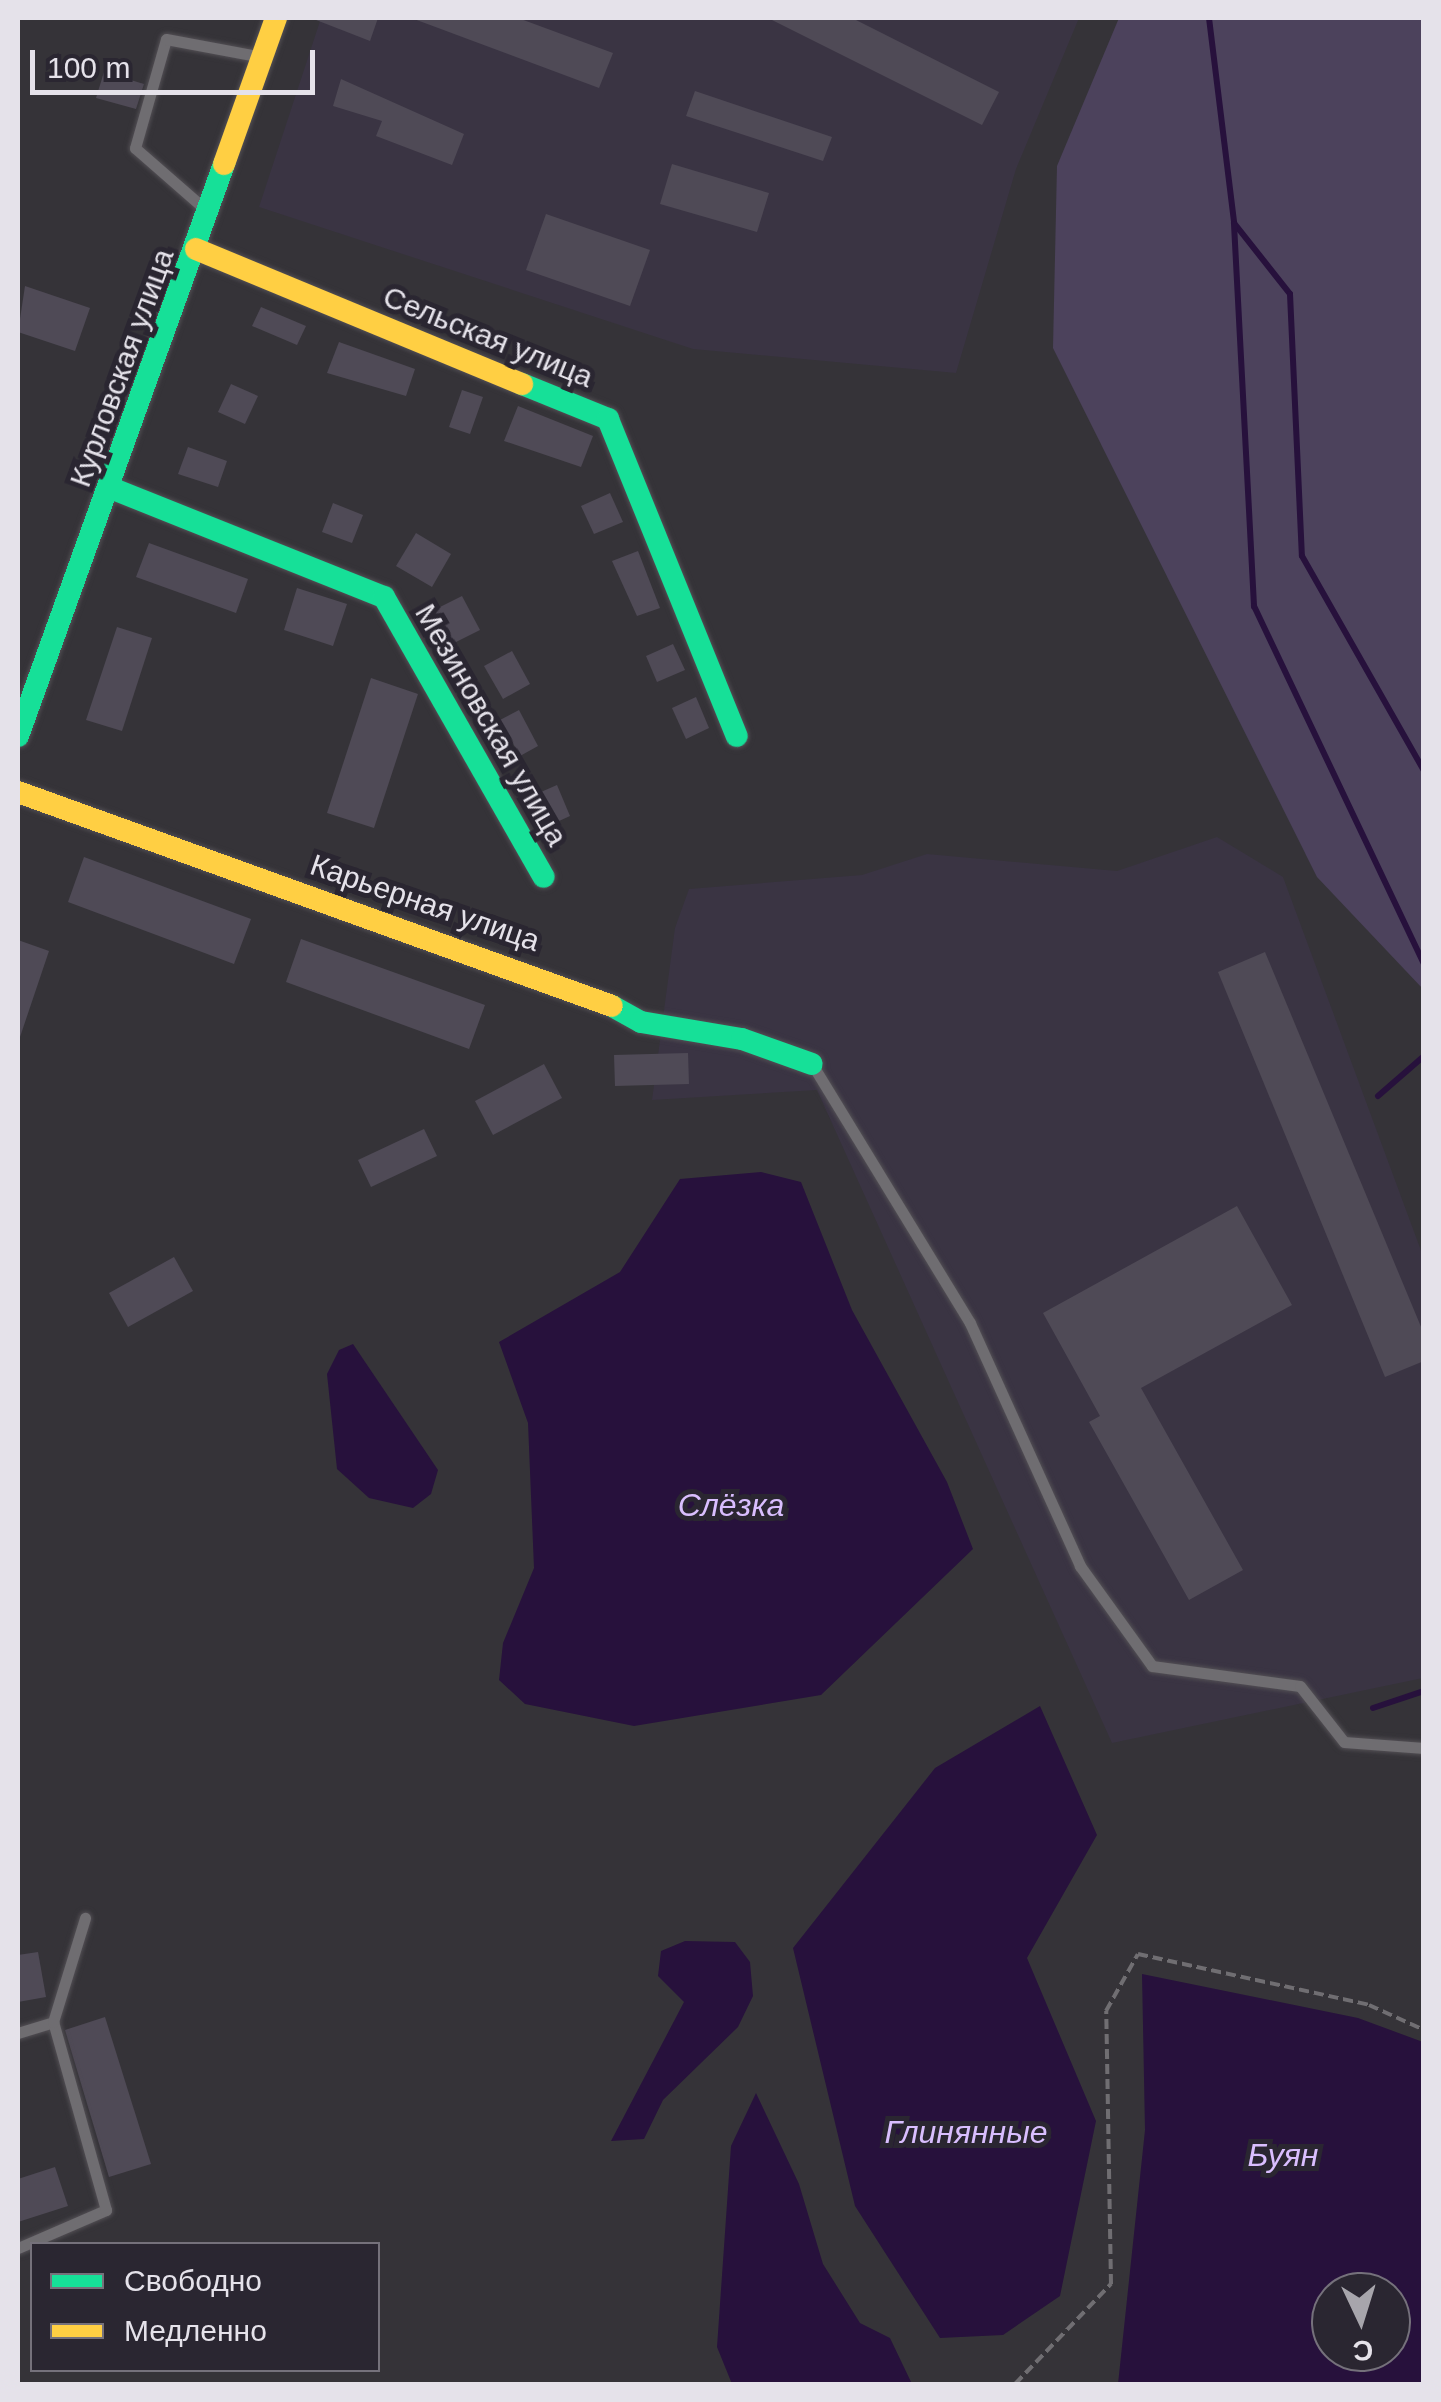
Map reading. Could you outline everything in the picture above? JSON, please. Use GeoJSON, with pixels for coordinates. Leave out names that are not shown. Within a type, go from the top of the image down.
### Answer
{"type":"FeatureCollection","features":[{"type":"Feature","properties":{"kind":"street","name":"Курловская улица"},"geometry":{"type":"LineString","coordinates":[[18,736],[210,213],[276,18]]}},
{"type":"Feature","properties":{"kind":"street","name":"Сельская улица"},"geometry":{"type":"LineString","coordinates":[[196,250],[608,419],[737,736]]}},
{"type":"Feature","properties":{"kind":"street","name":"Мезиновская улица"},"geometry":{"type":"LineString","coordinates":[[110,488],[384,597],[544,877]]}},
{"type":"Feature","properties":{"kind":"street","name":"Карьерная улица"},"geometry":{"type":"LineString","coordinates":[[18,792],[587,992],[641,1022],[742,1039],[812,1064]]}},
{"type":"Feature","properties":{"kind":"lane"},"geometry":{"type":"LineString","coordinates":[[210,213],[135,148],[166,39],[262,56]]}},
{"type":"Feature","properties":{"kind":"lane"},"geometry":{"type":"LineString","coordinates":[[812,1064],[970,1323],[1080,1566],[1152,1666],[1300,1686],[1344,1742],[1424,1748]]}},
{"type":"Feature","properties":{"kind":"lane"},"geometry":{"type":"LineString","coordinates":[[32,2242],[106,2210],[52,2022],[85,1918]]}},
{"type":"Feature","properties":{"kind":"lane"},"geometry":{"type":"LineString","coordinates":[[18,2033],[52,2022]]}},
{"type":"Feature","properties":{"kind":"path"},"geometry":{"type":"LineString","coordinates":[[1016,2384],[1110,2284],[1106,2011],[1138,1954],[1370,2005],[1424,2030]]}},
{"type":"Feature","properties":{"kind":"shaded area"},"geometry":{"type":"Polygon","coordinates":[[[321,18],[1079,18],[1016,169],[956,373],[693,349],[259,207],[321,18]]]}},
{"type":"Feature","properties":{"kind":"shaded area"},"geometry":{"type":"Polygon","coordinates":[[[1119,18],[1423,18],[1423,989],[1317,877],[1053,348],[1057,166],[1119,18]]]}},
{"type":"Feature","properties":{"kind":"shaded area"},"geometry":{"type":"Polygon","coordinates":[[[1217,837],[1283,877],[1423,1256],[1423,1678],[1112,1743],[817,1090],[652,1100],[675,928],[689,889],[862,875],[927,854],[1117,871],[1217,837]]]}},
{"type":"Feature","properties":{"kind":"water","name":"Слёзка"},"geometry":{"type":"Polygon","coordinates":[[[761,1172],[801,1182],[852,1310],[947,1482],[973,1549],[821,1695],[634,1726],[525,1704],[499,1680],[503,1643],[534,1568],[528,1423],[499,1342],[620,1272],[680,1179],[761,1172]]]}},
{"type":"Feature","properties":{"kind":"water"},"geometry":{"type":"Polygon","coordinates":[[[353,1344],[438,1470],[431,1494],[413,1508],[369,1498],[337,1469],[327,1374],[339,1350],[353,1344]]]}},
{"type":"Feature","properties":{"kind":"water","name":"Глинянные"},"geometry":{"type":"Polygon","coordinates":[[[1040,1706],[1097,1835],[1027,1958],[1096,2121],[1060,2296],[1003,2335],[940,2338],[855,2206],[793,1948],[935,1768],[1040,1706]]]}},
{"type":"Feature","properties":{"kind":"water"},"geometry":{"type":"Polygon","coordinates":[[[685,1941],[735,1942],[750,1962],[753,1996],[738,2027],[663,2100],[644,2139],[611,2141],[684,2002],[658,1976],[661,1951],[685,1941]]]}},
{"type":"Feature","properties":{"kind":"water","name":"Буян"},"geometry":{"type":"Polygon","coordinates":[[[1142,1974],[1358,2018],[1423,2042],[1423,2384],[1118,2384],[1145,2130],[1142,1974]]]}},
{"type":"Feature","properties":{"kind":"water"},"geometry":{"type":"Polygon","coordinates":[[[756,2093],[799,2184],[823,2264],[860,2323],[890,2338],[912,2384],[732,2384],[717,2347],[731,2146],[756,2093]]]}},
{"type":"Feature","properties":{"kind":"building"},"geometry":{"type":"Polygon","coordinates":[[[311,18],[378,18],[370,41],[311,18]]]}},
{"type":"Feature","properties":{"kind":"building"},"geometry":{"type":"Polygon","coordinates":[[[518,18],[613,53],[599,88],[414,19],[518,18]]]}},
{"type":"Feature","properties":{"kind":"building"},"geometry":{"type":"Polygon","coordinates":[[[768,18],[852,18],[999,92],[982,125],[768,18]]]}},
{"type":"Feature","properties":{"kind":"building"},"geometry":{"type":"Polygon","coordinates":[[[104,72],[144,84],[136,109],[96,98],[104,72]]]}},
{"type":"Feature","properties":{"kind":"building"},"geometry":{"type":"Polygon","coordinates":[[[341,79],[464,134],[452,165],[376,136],[382,121],[333,106],[341,79]]]}},
{"type":"Feature","properties":{"kind":"building"},"geometry":{"type":"Polygon","coordinates":[[[695,91],[832,137],[823,161],[686,116],[695,91]]]}},
{"type":"Feature","properties":{"kind":"building"},"geometry":{"type":"Polygon","coordinates":[[[672,164],[769,193],[757,232],[660,204],[672,164]]]}},
{"type":"Feature","properties":{"kind":"building"},"geometry":{"type":"Polygon","coordinates":[[[546,214],[650,250],[630,306],[526,270],[546,214]]]}},
{"type":"Feature","properties":{"kind":"building"},"geometry":{"type":"Polygon","coordinates":[[[25,286],[90,308],[75,351],[18,332],[25,286]]]}},
{"type":"Feature","properties":{"kind":"building"},"geometry":{"type":"Polygon","coordinates":[[[261,307],[306,326],[297,345],[252,326],[261,307]]]}},
{"type":"Feature","properties":{"kind":"building"},"geometry":{"type":"Polygon","coordinates":[[[339,342],[415,369],[406,396],[327,373],[339,342]]]}},
{"type":"Feature","properties":{"kind":"building"},"geometry":{"type":"Polygon","coordinates":[[[231,384],[258,396],[245,424],[218,412],[231,384]]]}},
{"type":"Feature","properties":{"kind":"building"},"geometry":{"type":"Polygon","coordinates":[[[462,390],[483,397],[470,434],[449,427],[462,390]]]}},
{"type":"Feature","properties":{"kind":"building"},"geometry":{"type":"Polygon","coordinates":[[[518,406],[593,436],[581,467],[504,441],[518,406]]]}},
{"type":"Feature","properties":{"kind":"building"},"geometry":{"type":"Polygon","coordinates":[[[188,447],[227,461],[218,487],[178,474],[188,447]]]}},
{"type":"Feature","properties":{"kind":"building"},"geometry":{"type":"Polygon","coordinates":[[[610,493],[623,522],[594,534],[581,506],[610,493]]]}},
{"type":"Feature","properties":{"kind":"building"},"geometry":{"type":"Polygon","coordinates":[[[333,503],[363,515],[352,543],[322,532],[333,503]]]}},
{"type":"Feature","properties":{"kind":"building"},"geometry":{"type":"Polygon","coordinates":[[[416,533],[451,554],[432,587],[396,566],[416,533]]]}},
{"type":"Feature","properties":{"kind":"building"},"geometry":{"type":"Polygon","coordinates":[[[149,543],[248,579],[236,613],[136,577],[149,543]]]}},
{"type":"Feature","properties":{"kind":"building"},"geometry":{"type":"Polygon","coordinates":[[[638,551],[660,608],[637,616],[612,561],[638,551]]]}},
{"type":"Feature","properties":{"kind":"building"},"geometry":{"type":"Polygon","coordinates":[[[297,588],[347,604],[333,646],[284,630],[297,588]]]}},
{"type":"Feature","properties":{"kind":"building"},"geometry":{"type":"Polygon","coordinates":[[[462,596],[480,630],[450,645],[432,611],[462,596]]]}},
{"type":"Feature","properties":{"kind":"building"},"geometry":{"type":"Polygon","coordinates":[[[117,627],[152,638],[122,731],[86,720],[117,627]]]}},
{"type":"Feature","properties":{"kind":"building"},"geometry":{"type":"Polygon","coordinates":[[[673,644],[685,670],[657,682],[646,656],[673,644]]]}},
{"type":"Feature","properties":{"kind":"building"},"geometry":{"type":"Polygon","coordinates":[[[512,651],[530,684],[503,699],[484,666],[512,651]]]}},
{"type":"Feature","properties":{"kind":"building"},"geometry":{"type":"Polygon","coordinates":[[[371,678],[418,694],[374,828],[327,813],[371,678]]]}},
{"type":"Feature","properties":{"kind":"building"},"geometry":{"type":"Polygon","coordinates":[[[696,697],[709,728],[686,739],[672,708],[696,697]]]}},
{"type":"Feature","properties":{"kind":"building"},"geometry":{"type":"Polygon","coordinates":[[[519,710],[538,746],[520,756],[500,720],[519,710]]]}},
{"type":"Feature","properties":{"kind":"building"},"geometry":{"type":"Polygon","coordinates":[[[557,785],[570,816],[548,826],[534,795],[557,785]]]}},
{"type":"Feature","properties":{"kind":"building"},"geometry":{"type":"Polygon","coordinates":[[[84,857],[251,919],[234,964],[68,902],[84,857]]]}},
{"type":"Feature","properties":{"kind":"building"},"geometry":{"type":"Polygon","coordinates":[[[301,939],[485,1005],[469,1049],[286,982],[301,939]]]}},
{"type":"Feature","properties":{"kind":"building"},"geometry":{"type":"Polygon","coordinates":[[[18,940],[49,951],[20,1037],[18,1037],[18,940]]]}},
{"type":"Feature","properties":{"kind":"building"},"geometry":{"type":"Polygon","coordinates":[[[1265,952],[1424,1334],[1424,1361],[1385,1377],[1218,972],[1265,952]]]}},
{"type":"Feature","properties":{"kind":"building"},"geometry":{"type":"Polygon","coordinates":[[[688,1053],[689,1084],[615,1086],[614,1055],[688,1053]]]}},
{"type":"Feature","properties":{"kind":"building"},"geometry":{"type":"Polygon","coordinates":[[[544,1064],[562,1098],[493,1135],[475,1101],[544,1064]]]}},
{"type":"Feature","properties":{"kind":"building"},"geometry":{"type":"Polygon","coordinates":[[[424,1129],[437,1156],[371,1187],[358,1160],[424,1129]]]}},
{"type":"Feature","properties":{"kind":"building"},"geometry":{"type":"Polygon","coordinates":[[[1237,1206],[1292,1305],[1141,1388],[1243,1570],[1189,1600],[1089,1422],[1100,1416],[1043,1313],[1237,1206]]]}},
{"type":"Feature","properties":{"kind":"building"},"geometry":{"type":"Polygon","coordinates":[[[174,1257],[193,1291],[128,1327],[109,1293],[174,1257]]]}},
{"type":"Feature","properties":{"kind":"building"},"geometry":{"type":"Polygon","coordinates":[[[38,1952],[46,1997],[18,2002],[18,1955],[38,1952]]]}},
{"type":"Feature","properties":{"kind":"building"},"geometry":{"type":"Polygon","coordinates":[[[105,2017],[151,2164],[109,2177],[65,2030],[105,2017]]]}},
{"type":"Feature","properties":{"kind":"building"},"geometry":{"type":"Polygon","coordinates":[[[55,2167],[68,2206],[18,2222],[18,2179],[55,2167]]]}},
{"type":"Feature","properties":{"kind":"waterway"},"geometry":{"type":"LineString","coordinates":[[1209,18],[1234,223],[1290,294],[1302,556],[1424,771]]}},
{"type":"Feature","properties":{"kind":"waterway"},"geometry":{"type":"LineString","coordinates":[[1234,224],[1254,606],[1424,964]]}},
{"type":"Feature","properties":{"kind":"waterway"},"geometry":{"type":"LineString","coordinates":[[1378,1096],[1424,1056]]}},
{"type":"Feature","properties":{"kind":"waterway"},"geometry":{"type":"LineString","coordinates":[[1373,1708],[1424,1691]]}},
{"type":"Feature","properties":{"kind":"traffic: fast"},"geometry":{"type":"LineString","coordinates":[[18,736],[224,164]]}},
{"type":"Feature","properties":{"kind":"traffic: fast"},"geometry":{"type":"LineString","coordinates":[[522,384],[608,419],[737,736]]}},
{"type":"Feature","properties":{"kind":"traffic: fast"},"geometry":{"type":"LineString","coordinates":[[111,488],[384,597],[544,877]]}},
{"type":"Feature","properties":{"kind":"traffic: fast"},"geometry":{"type":"LineString","coordinates":[[612,1006],[641,1022],[742,1039],[812,1064]]}},
{"type":"Feature","properties":{"kind":"traffic: slow"},"geometry":{"type":"LineString","coordinates":[[224,164],[276,18]]}},
{"type":"Feature","properties":{"kind":"traffic: slow"},"geometry":{"type":"LineString","coordinates":[[196,249],[522,384]]}},
{"type":"Feature","properties":{"kind":"traffic: slow"},"geometry":{"type":"LineString","coordinates":[[18,792],[612,1006]]}}]}
